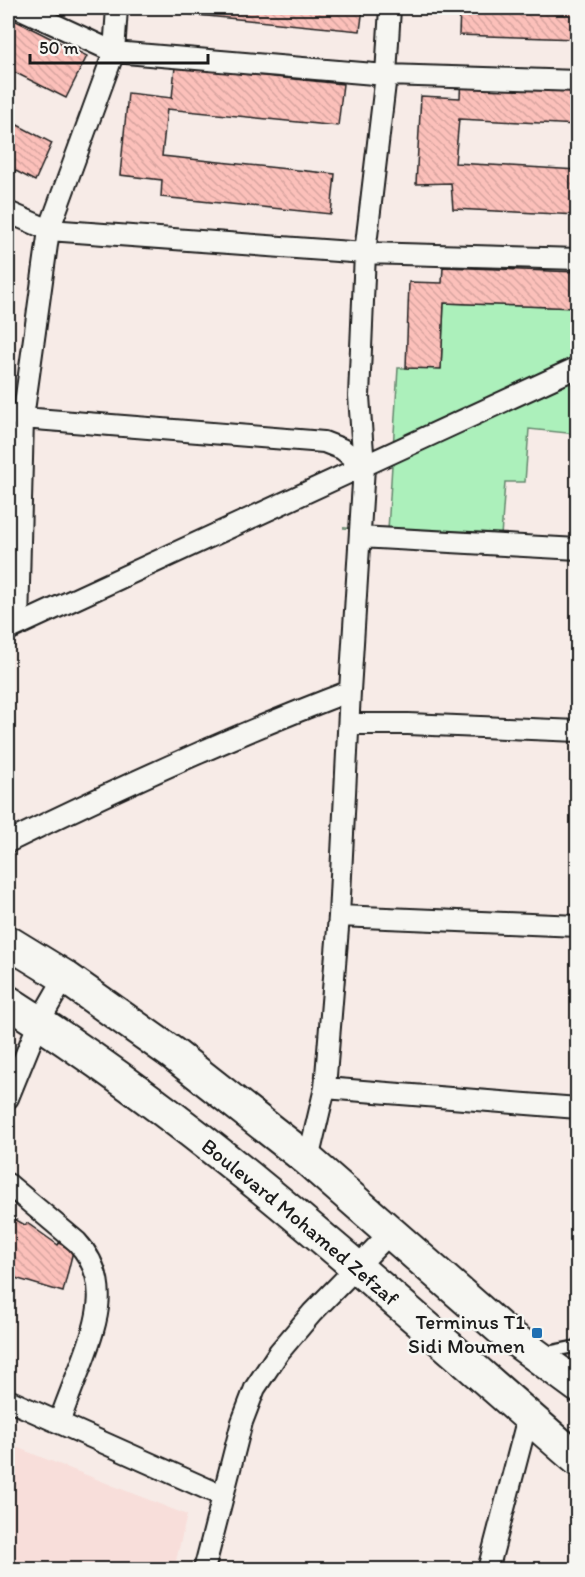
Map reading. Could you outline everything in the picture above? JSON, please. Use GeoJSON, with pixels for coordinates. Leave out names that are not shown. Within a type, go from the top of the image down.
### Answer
{"type":"FeatureCollection","features":[{"type":"Feature","properties":{"kind":"main road"},"geometry":{"type":"LineString","coordinates":[[8,942],[65,977],[172,1053],[308,1160],[503,1331],[578,1386]]}},
{"type":"Feature","properties":{"kind":"main road","name":"Boulevard Mohamed Zefzaf"},"geometry":{"type":"LineString","coordinates":[[8,1002],[202,1140],[262,1186],[578,1460]]}},
{"type":"Feature","properties":{"kind":"street"},"geometry":{"type":"LineString","coordinates":[[19,8],[114,52],[386,75],[578,81]]}},
{"type":"Feature","properties":{"kind":"street"},"geometry":{"type":"LineString","coordinates":[[117,8],[114,52],[49,230],[15,415],[13,627],[578,367]]}},
{"type":"Feature","properties":{"kind":"street"},"geometry":{"type":"LineString","coordinates":[[308,1160],[325,1088],[339,916],[364,467],[359,396],[365,253],[386,75],[390,8]]}},
{"type":"Feature","properties":{"kind":"street"},"geometry":{"type":"LineString","coordinates":[[8,212],[49,230],[365,253],[578,259]]}},
{"type":"Feature","properties":{"kind":"street"},"geometry":{"type":"LineString","coordinates":[[15,415],[324,442],[342,449],[364,467]]}},
{"type":"Feature","properties":{"kind":"street"},"geometry":{"type":"LineString","coordinates":[[360,537],[578,549]]}},
{"type":"Feature","properties":{"kind":"street"},"geometry":{"type":"LineString","coordinates":[[8,842],[78,808],[284,716],[350,691]]}},
{"type":"Feature","properties":{"kind":"street"},"geometry":{"type":"LineString","coordinates":[[349,724],[578,730]]}},
{"type":"Feature","properties":{"kind":"street"},"geometry":{"type":"LineString","coordinates":[[339,916],[578,926]]}},
{"type":"Feature","properties":{"kind":"street"},"geometry":{"type":"LineString","coordinates":[[8,1098],[39,1022],[65,977]]}},
{"type":"Feature","properties":{"kind":"street"},"geometry":{"type":"LineString","coordinates":[[325,1088],[578,1108]]}},
{"type":"Feature","properties":{"kind":"street"},"geometry":{"type":"LineString","coordinates":[[8,1184],[86,1251],[97,1274],[99,1300],[95,1327],[58,1423]]}},
{"type":"Feature","properties":{"kind":"street"},"geometry":{"type":"LineString","coordinates":[[204,1569],[242,1422],[255,1388],[279,1352],[312,1313],[390,1233]]}},
{"type":"Feature","properties":{"kind":"street"},"geometry":{"type":"LineString","coordinates":[[8,1400],[223,1496]]}},
{"type":"Feature","properties":{"kind":"street"},"geometry":{"type":"LineString","coordinates":[[488,1569],[528,1417]]}},
{"type":"Feature","properties":{"kind":"lane"},"geometry":{"type":"LineString","coordinates":[[535,1355],[578,1346]]}},
{"type":"Feature","properties":{"kind":"shaded area"},"geometry":{"type":"Polygon","coordinates":[[[8,1444],[187,1515],[174,1569],[8,1569],[8,1444]]]}},
{"type":"Feature","properties":{"kind":"green space"},"geometry":{"type":"Polygon","coordinates":[[[444,303],[577,308],[577,434],[529,429],[525,482],[505,482],[501,536],[343,528],[388,530],[398,368],[441,368],[444,303]]]}},
{"type":"Feature","properties":{"kind":"building"},"geometry":{"type":"Polygon","coordinates":[[[187,8],[363,8],[360,31],[187,14],[187,8]]]}},
{"type":"Feature","properties":{"kind":"building"},"geometry":{"type":"Polygon","coordinates":[[[460,8],[578,8],[578,39],[459,35],[460,8]]]}},
{"type":"Feature","properties":{"kind":"building"},"geometry":{"type":"Polygon","coordinates":[[[8,17],[87,56],[66,98],[8,69],[8,17]]]}},
{"type":"Feature","properties":{"kind":"building"},"geometry":{"type":"Polygon","coordinates":[[[175,67],[343,84],[338,126],[167,109],[162,156],[335,174],[331,214],[161,197],[162,180],[120,175],[128,93],[172,98],[175,67]]]}},
{"type":"Feature","properties":{"kind":"building"},"geometry":{"type":"Polygon","coordinates":[[[461,74],[578,80],[578,125],[459,119],[455,163],[578,170],[578,215],[453,209],[451,183],[416,184],[421,96],[460,98],[461,74]]]}},
{"type":"Feature","properties":{"kind":"building"},"geometry":{"type":"Polygon","coordinates":[[[8,120],[52,143],[35,181],[8,167],[8,120]]]}},
{"type":"Feature","properties":{"kind":"building"},"geometry":{"type":"Polygon","coordinates":[[[443,267],[578,272],[578,308],[444,303],[441,369],[406,368],[409,282],[442,283],[443,267]]]}},
{"type":"Feature","properties":{"kind":"building"},"geometry":{"type":"Polygon","coordinates":[[[8,1212],[9,1216],[25,1225],[27,1223],[58,1245],[59,1243],[73,1251],[63,1292],[8,1276],[8,1212]]]}},
{"type":"Feature","properties":{"kind":"place","name":"Terminus T1 Sidi Moumen"},"geometry":{"type":"Point","coordinates":[537,1333]}}]}
